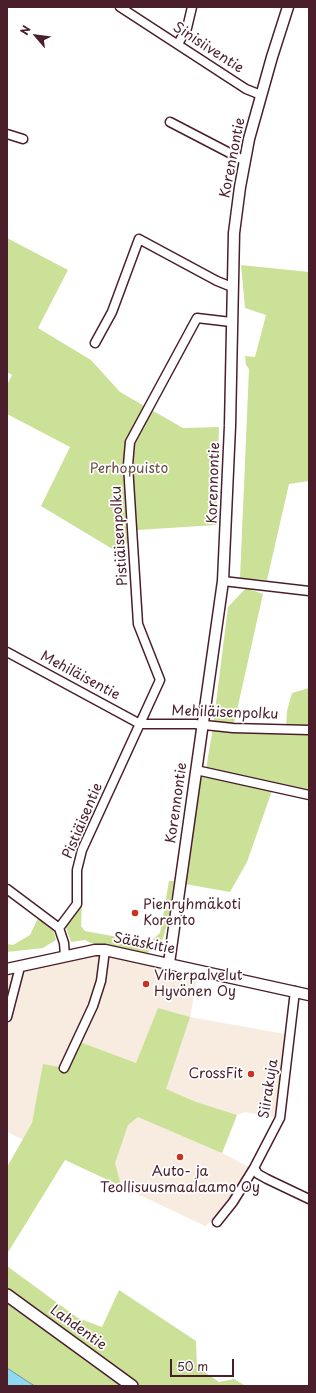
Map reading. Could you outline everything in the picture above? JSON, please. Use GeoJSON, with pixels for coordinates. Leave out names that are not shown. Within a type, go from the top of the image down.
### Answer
{"type":"FeatureCollection","features":[{"type":"Feature","properties":{"kind":"main road","name":"Lahdentie"},"geometry":{"type":"LineString","coordinates":[[7,1294],[132,1386]]}},
{"type":"Feature","properties":{"kind":"street","name":"Sinisiiventie"},"geometry":{"type":"LineString","coordinates":[[120,7],[246,89],[261,95]]}},
{"type":"Feature","properties":{"kind":"street"},"geometry":{"type":"LineString","coordinates":[[178,44],[187,28],[192,7]]}},
{"type":"Feature","properties":{"kind":"street","name":"Korennontie"},"geometry":{"type":"LineString","coordinates":[[169,963],[223,581],[230,434],[231,322],[234,240],[245,161],[261,95],[288,7]]}},
{"type":"Feature","properties":{"kind":"street"},"geometry":{"type":"LineString","coordinates":[[170,122],[245,161]]}},
{"type":"Feature","properties":{"kind":"street"},"geometry":{"type":"LineString","coordinates":[[7,134],[22,139]]}},
{"type":"Feature","properties":{"kind":"street"},"geometry":{"type":"LineString","coordinates":[[95,343],[112,312],[139,239],[217,281],[232,287]]}},
{"type":"Feature","properties":{"kind":"street","name":"Pistiäisenpolku"},"geometry":{"type":"LineString","coordinates":[[140,724],[160,680],[138,624],[128,465],[130,442],[196,318],[231,322]]}},
{"type":"Feature","properties":{"kind":"street"},"geometry":{"type":"LineString","coordinates":[[223,581],[309,591]]}},
{"type":"Feature","properties":{"kind":"street","name":"Mehiläisentie"},"geometry":{"type":"LineString","coordinates":[[7,652],[140,724]]}},
{"type":"Feature","properties":{"kind":"street","name":"Mehiläisenpolku"},"geometry":{"type":"LineString","coordinates":[[140,724],[202,725],[233,728],[309,730]]}},
{"type":"Feature","properties":{"kind":"street","name":"Pistiäisentie"},"geometry":{"type":"LineString","coordinates":[[59,928],[77,904],[77,870],[82,850],[140,724]]}},
{"type":"Feature","properties":{"kind":"street"},"geometry":{"type":"LineString","coordinates":[[196,770],[309,795]]}},
{"type":"Feature","properties":{"kind":"street"},"geometry":{"type":"LineString","coordinates":[[7,889],[59,928],[64,944],[65,956]]}},
{"type":"Feature","properties":{"kind":"street","name":"Sääskitie"},"geometry":{"type":"LineString","coordinates":[[7,968],[20,967],[94,950],[105,950],[309,995]]}},
{"type":"Feature","properties":{"kind":"street"},"geometry":{"type":"LineString","coordinates":[[64,1068],[93,1006],[101,981],[105,950]]}},
{"type":"Feature","properties":{"kind":"street"},"geometry":{"type":"LineString","coordinates":[[7,1017],[20,967]]}},
{"type":"Feature","properties":{"kind":"street","name":"Siirakuja"},"geometry":{"type":"LineString","coordinates":[[217,1222],[233,1202],[254,1168],[280,1118],[295,991]]}},
{"type":"Feature","properties":{"kind":"street"},"geometry":{"type":"LineString","coordinates":[[254,1168],[263,1177],[309,1199]]}},
{"type":"Feature","properties":{"kind":"shaded area"},"geometry":{"type":"Polygon","coordinates":[[[95,950],[199,970],[190,1017],[285,1034],[277,1118],[245,1112],[237,1115],[222,1153],[251,1168],[219,1215],[205,1226],[7,1132],[7,969],[95,950]]]}},
{"type":"Feature","properties":{"kind":"green space","name":"Perhopuisto"},"geometry":{"type":"Polygon","coordinates":[[[7,238],[68,270],[38,328],[91,360],[120,392],[183,428],[219,427],[216,525],[137,530],[119,553],[41,506],[70,447],[7,414],[7,385],[12,375],[7,372],[7,238]]]}},
{"type":"Feature","properties":{"kind":"green space"},"geometry":{"type":"Polygon","coordinates":[[[241,265],[309,272],[309,481],[289,484],[267,580],[240,578],[249,369],[246,365],[245,356],[255,357],[266,315],[245,308],[241,265]]]}},
{"type":"Feature","properties":{"kind":"green space"},"geometry":{"type":"Polygon","coordinates":[[[246,588],[263,594],[233,728],[286,729],[287,711],[292,693],[309,688],[309,792],[274,785],[247,862],[230,892],[185,884],[200,779],[205,775],[213,727],[228,607],[246,588]]]}},
{"type":"Feature","properties":{"kind":"green space"},"geometry":{"type":"Polygon","coordinates":[[[169,881],[174,881],[168,921],[162,942],[157,947],[151,947],[148,953],[93,944],[85,940],[71,942],[64,922],[77,904],[82,904],[81,926],[85,931],[145,942],[151,941],[160,933],[169,881]]]}},
{"type":"Feature","properties":{"kind":"green space"},"geometry":{"type":"Polygon","coordinates":[[[38,918],[53,929],[56,940],[43,948],[7,952],[7,944],[13,945],[30,935],[38,918]]]}},
{"type":"Feature","properties":{"kind":"green space"},"geometry":{"type":"Polygon","coordinates":[[[158,1008],[190,1017],[166,1089],[196,1102],[237,1115],[222,1153],[138,1117],[128,1125],[115,1163],[121,1186],[65,1160],[7,1254],[7,1167],[32,1123],[43,1064],[64,1068],[77,1041],[136,1063],[158,1008]]]}},
{"type":"Feature","properties":{"kind":"green space"},"geometry":{"type":"Polygon","coordinates":[[[7,1266],[78,1318],[102,1327],[119,1290],[196,1341],[197,1367],[219,1382],[234,1379],[246,1386],[35,1386],[7,1368],[7,1266]]]}},
{"type":"Feature","properties":{"kind":"water"},"geometry":{"type":"Polygon","coordinates":[[[7,1368],[30,1383],[35,1386],[7,1386],[7,1368]]]}},
{"type":"Feature","properties":{"kind":"place","name":"Pienryhmäkoti Korento"},"geometry":{"type":"Point","coordinates":[135,913]}},
{"type":"Feature","properties":{"kind":"place","name":"Viherpalvelut Hyvönen Oy"},"geometry":{"type":"Point","coordinates":[146,984]}},
{"type":"Feature","properties":{"kind":"place","name":"CrossFit"},"geometry":{"type":"Point","coordinates":[251,1074]}},
{"type":"Feature","properties":{"kind":"place","name":"Auto- ja Teollisuusmaalaamo Oy"},"geometry":{"type":"Point","coordinates":[180,1157]}}]}
